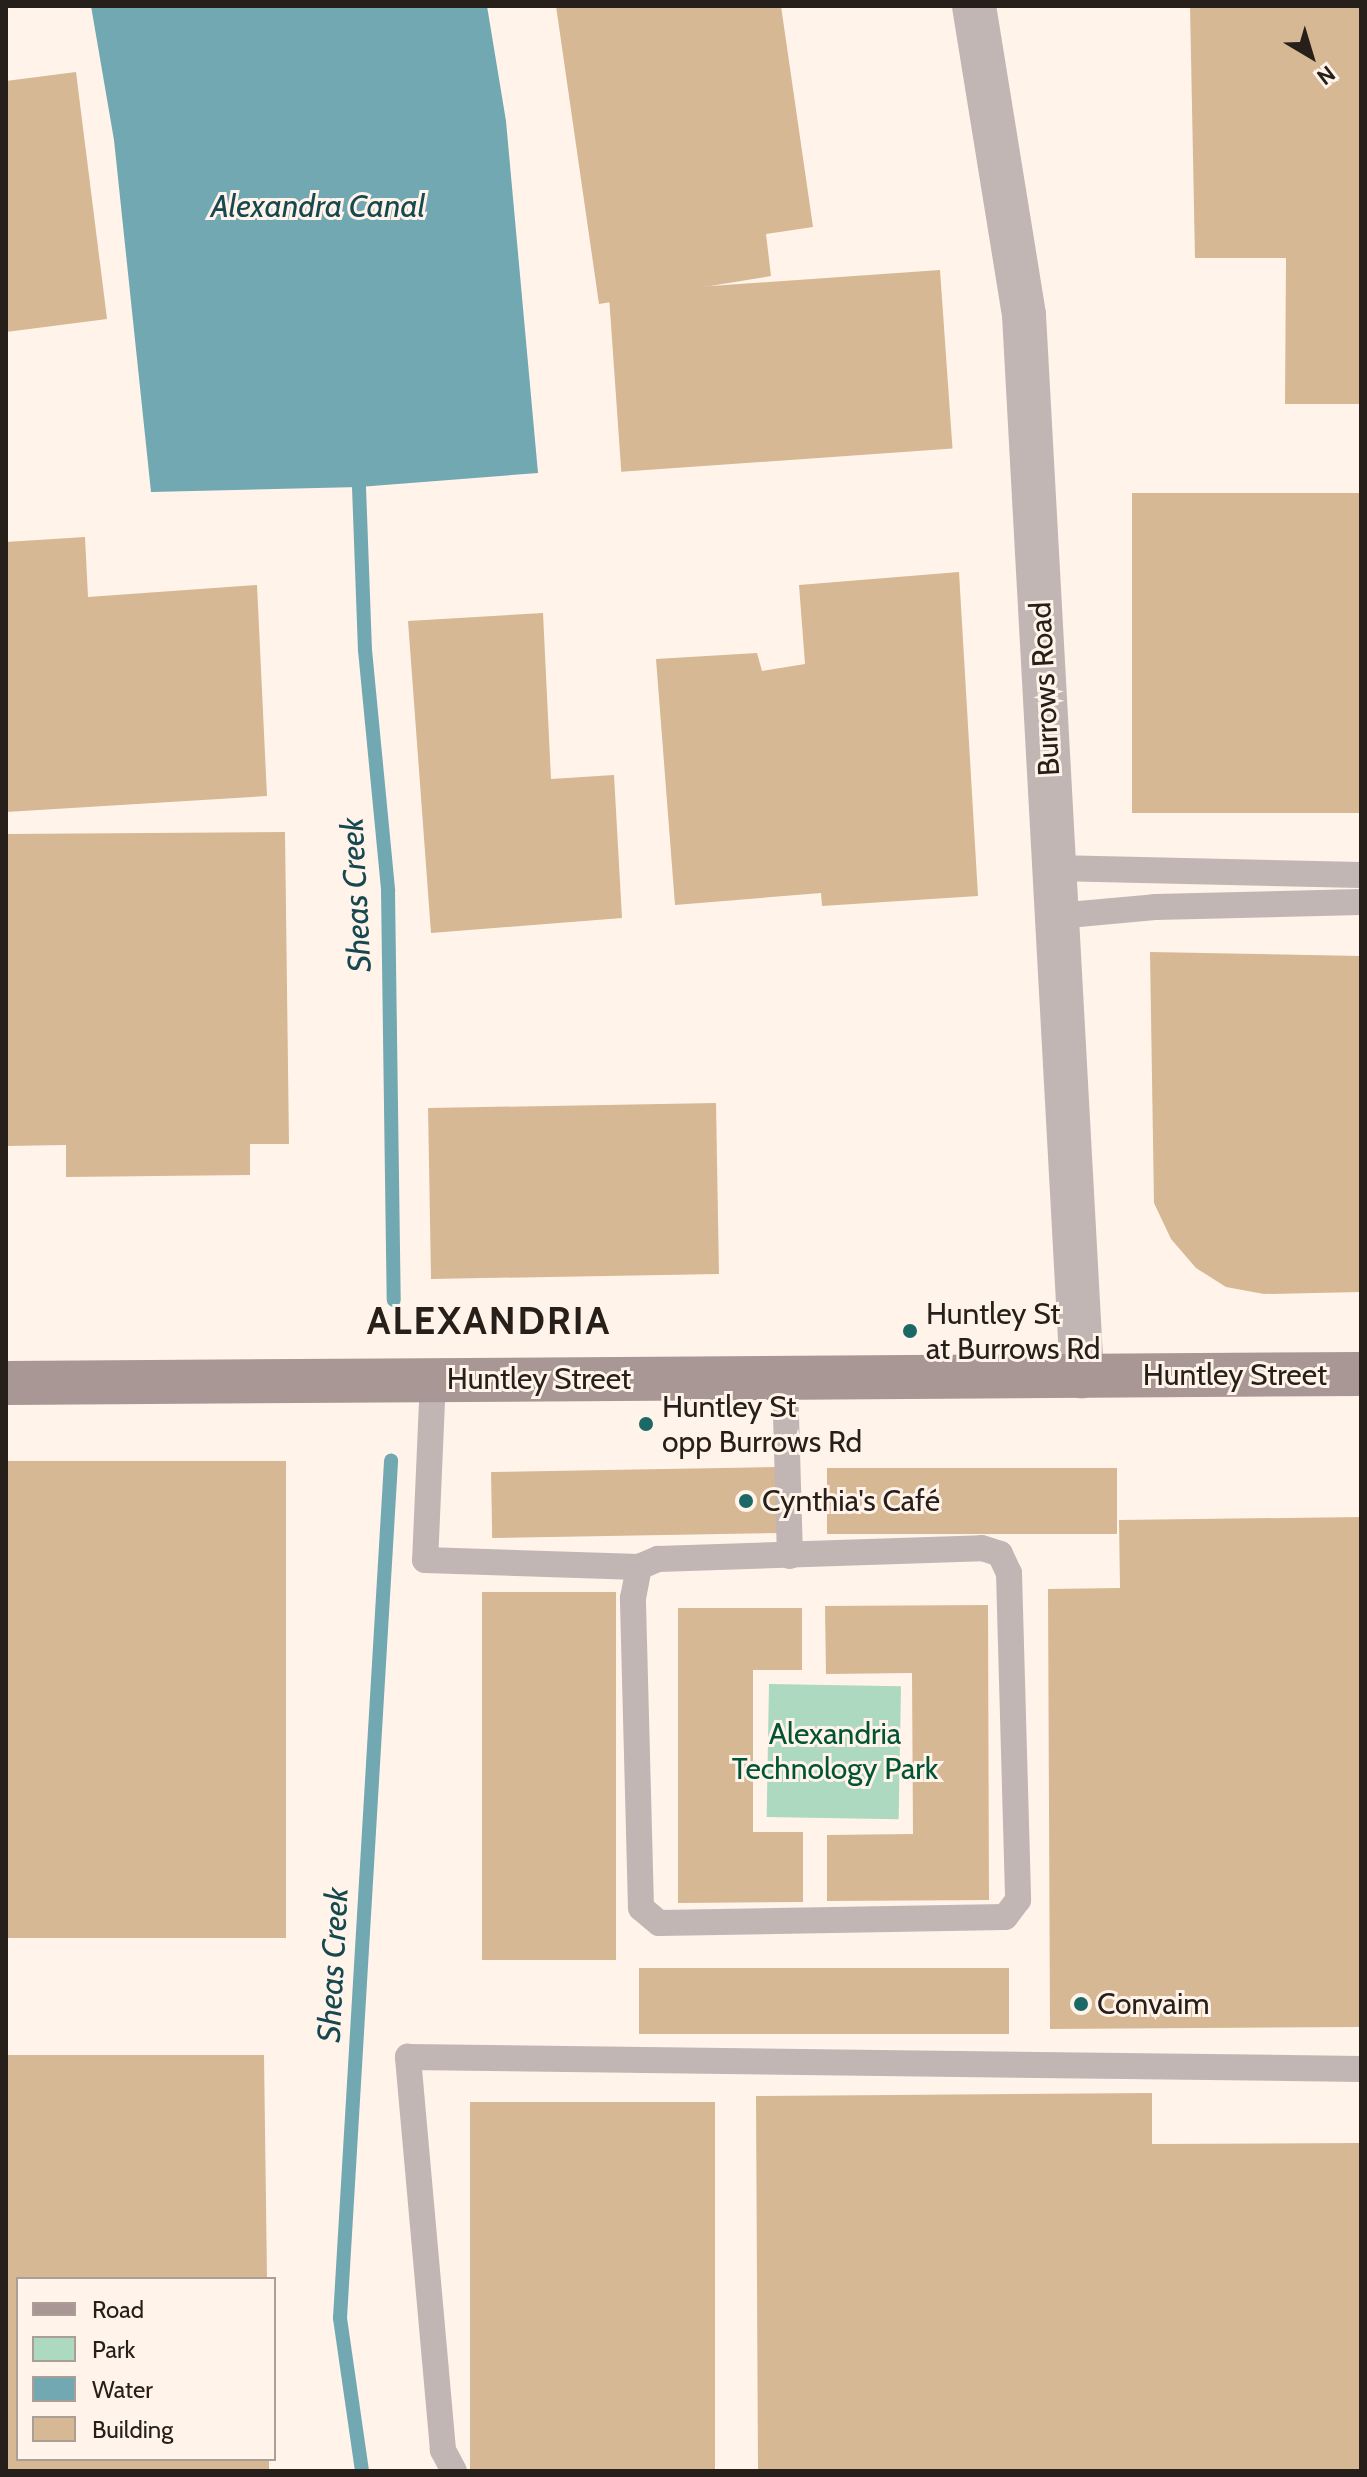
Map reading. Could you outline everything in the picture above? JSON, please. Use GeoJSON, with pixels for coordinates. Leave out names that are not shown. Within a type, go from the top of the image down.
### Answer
{"type":"FeatureCollection","features":[{"type":"Feature","properties":{"kind":"main road","name":"Huntley Street"},"geometry":{"type":"LineString","coordinates":[[6,1383],[1361,1374]]}},
{"type":"Feature","properties":{"kind":"street","name":"Burrows Road"},"geometry":{"type":"LineString","coordinates":[[974,6],[1024,315],[1082,1376]]}},
{"type":"Feature","properties":{"kind":"lane"},"geometry":{"type":"LineString","coordinates":[[1054,868],[1361,875]]}},
{"type":"Feature","properties":{"kind":"lane"},"geometry":{"type":"LineString","coordinates":[[1057,916],[1155,907],[1361,902]]}},
{"type":"Feature","properties":{"kind":"lane"},"geometry":{"type":"LineString","coordinates":[[433,1379],[425,1560],[639,1567],[658,1559],[982,1548],[1000,1554],[1009,1573],[1018,1900],[1005,1917],[659,1923],[641,1908],[633,1598],[639,1567]]}},
{"type":"Feature","properties":{"kind":"lane"},"geometry":{"type":"LineString","coordinates":[[785,1379],[790,1556]]}},
{"type":"Feature","properties":{"kind":"lane"},"geometry":{"type":"LineString","coordinates":[[454,2471],[443,2450],[408,2057],[1361,2069]]}},
{"type":"Feature","properties":{"kind":"green space","name":"Alexandria Technology Park"},"geometry":{"type":"Polygon","coordinates":[[[769,1684],[901,1686],[899,1819],[767,1817],[769,1684]]]}},
{"type":"Feature","properties":{"kind":"water","name":"Alexandra Canal"},"geometry":{"type":"Polygon","coordinates":[[[91,6],[487,6],[506,121],[538,473],[359,487],[151,492],[114,140],[91,6]]]}},
{"type":"Feature","properties":{"kind":"building"},"geometry":{"type":"Polygon","coordinates":[[[556,6],[781,6],[813,227],[766,234],[771,276],[599,304],[556,6]]]}},
{"type":"Feature","properties":{"kind":"building"},"geometry":{"type":"Polygon","coordinates":[[[1190,6],[1361,6],[1361,404],[1285,404],[1286,258],[1195,258],[1190,6]]]}},
{"type":"Feature","properties":{"kind":"building"},"geometry":{"type":"Polygon","coordinates":[[[76,72],[107,319],[6,332],[6,81],[76,72]]]}},
{"type":"Feature","properties":{"kind":"building"},"geometry":{"type":"Polygon","coordinates":[[[940,270],[952,449],[621,472],[609,293],[940,270]]]}},
{"type":"Feature","properties":{"kind":"building"},"geometry":{"type":"Polygon","coordinates":[[[1132,493],[1361,493],[1361,813],[1132,813],[1132,493]]]}},
{"type":"Feature","properties":{"kind":"building"},"geometry":{"type":"Polygon","coordinates":[[[85,537],[88,597],[257,585],[267,796],[6,812],[6,542],[85,537]]]}},
{"type":"Feature","properties":{"kind":"building"},"geometry":{"type":"Polygon","coordinates":[[[959,572],[978,896],[822,906],[821,893],[675,905],[656,659],[757,653],[762,671],[805,664],[799,585],[959,572]]]}},
{"type":"Feature","properties":{"kind":"building"},"geometry":{"type":"Polygon","coordinates":[[[543,613],[551,779],[614,775],[622,918],[431,933],[408,621],[543,613]]]}},
{"type":"Feature","properties":{"kind":"building"},"geometry":{"type":"Polygon","coordinates":[[[285,832],[289,1144],[250,1144],[250,1175],[66,1177],[66,1145],[6,1146],[6,834],[285,832]]]}},
{"type":"Feature","properties":{"kind":"building"},"geometry":{"type":"Polygon","coordinates":[[[1150,952],[1361,956],[1361,1292],[1264,1294],[1226,1287],[1196,1268],[1171,1239],[1154,1203],[1150,952]]]}},
{"type":"Feature","properties":{"kind":"building"},"geometry":{"type":"Polygon","coordinates":[[[716,1103],[719,1274],[431,1279],[428,1108],[716,1103]]]}},
{"type":"Feature","properties":{"kind":"building"},"geometry":{"type":"Polygon","coordinates":[[[6,1461],[286,1461],[286,1938],[6,1938],[6,1461]]]}},
{"type":"Feature","properties":{"kind":"building"},"geometry":{"type":"Polygon","coordinates":[[[779,1467],[780,1533],[492,1538],[491,1472],[779,1467]]]}},
{"type":"Feature","properties":{"kind":"building"},"geometry":{"type":"Polygon","coordinates":[[[827,1468],[1117,1468],[1117,1534],[827,1534],[827,1468]]]}},
{"type":"Feature","properties":{"kind":"building"},"geometry":{"type":"Polygon","coordinates":[[[1361,1517],[1361,2027],[1050,2029],[1048,1589],[1120,1588],[1119,1520],[1361,1517]]]}},
{"type":"Feature","properties":{"kind":"building"},"geometry":{"type":"Polygon","coordinates":[[[482,1592],[616,1592],[616,1960],[482,1960],[482,1592]]]}},
{"type":"Feature","properties":{"kind":"building"},"geometry":{"type":"Polygon","coordinates":[[[988,1605],[989,1900],[827,1901],[827,1835],[913,1834],[912,1673],[826,1674],[825,1606],[988,1605]]]}},
{"type":"Feature","properties":{"kind":"building"},"geometry":{"type":"Polygon","coordinates":[[[678,1608],[802,1608],[802,1670],[753,1670],[753,1832],[803,1832],[803,1902],[678,1903],[678,1608]]]}},
{"type":"Feature","properties":{"kind":"building"},"geometry":{"type":"Polygon","coordinates":[[[639,1968],[1009,1968],[1009,2034],[639,2034],[639,1968]]]}},
{"type":"Feature","properties":{"kind":"building"},"geometry":{"type":"Polygon","coordinates":[[[6,2055],[264,2055],[267,2277],[16,2277],[16,2461],[269,2461],[269,2471],[6,2471],[6,2055]]]}},
{"type":"Feature","properties":{"kind":"building"},"geometry":{"type":"Polygon","coordinates":[[[1152,2093],[1152,2144],[1361,2143],[1361,2471],[758,2471],[756,2096],[1152,2093]]]}},
{"type":"Feature","properties":{"kind":"building"},"geometry":{"type":"Polygon","coordinates":[[[470,2102],[715,2102],[715,2471],[470,2471],[470,2102]]]}},
{"type":"Feature","properties":{"kind":"waterway","name":"Sheas Creek"},"geometry":{"type":"LineString","coordinates":[[359,487],[365,650],[388,891],[394,1300]]}},
{"type":"Feature","properties":{"kind":"waterway","name":"Sheas Creek"},"geometry":{"type":"LineString","coordinates":[[362,2471],[340,2318],[391,1461]]}},
{"type":"Feature","properties":{"kind":"place","name":"Huntley St at Burrows Rd"},"geometry":{"type":"Point","coordinates":[910,1331]}},
{"type":"Feature","properties":{"kind":"place","name":"Huntley St opp Burrows Rd"},"geometry":{"type":"Point","coordinates":[646,1424]}},
{"type":"Feature","properties":{"kind":"place","name":"Cynthia's Café"},"geometry":{"type":"Point","coordinates":[746,1501]}},
{"type":"Feature","properties":{"kind":"place","name":"Convaim"},"geometry":{"type":"Point","coordinates":[1081,2004]}},
{"type":"Feature","properties":{"kind":"district","name":"ALEXANDRIA"},"geometry":{"type":"Point","coordinates":[489,1321]}}]}
